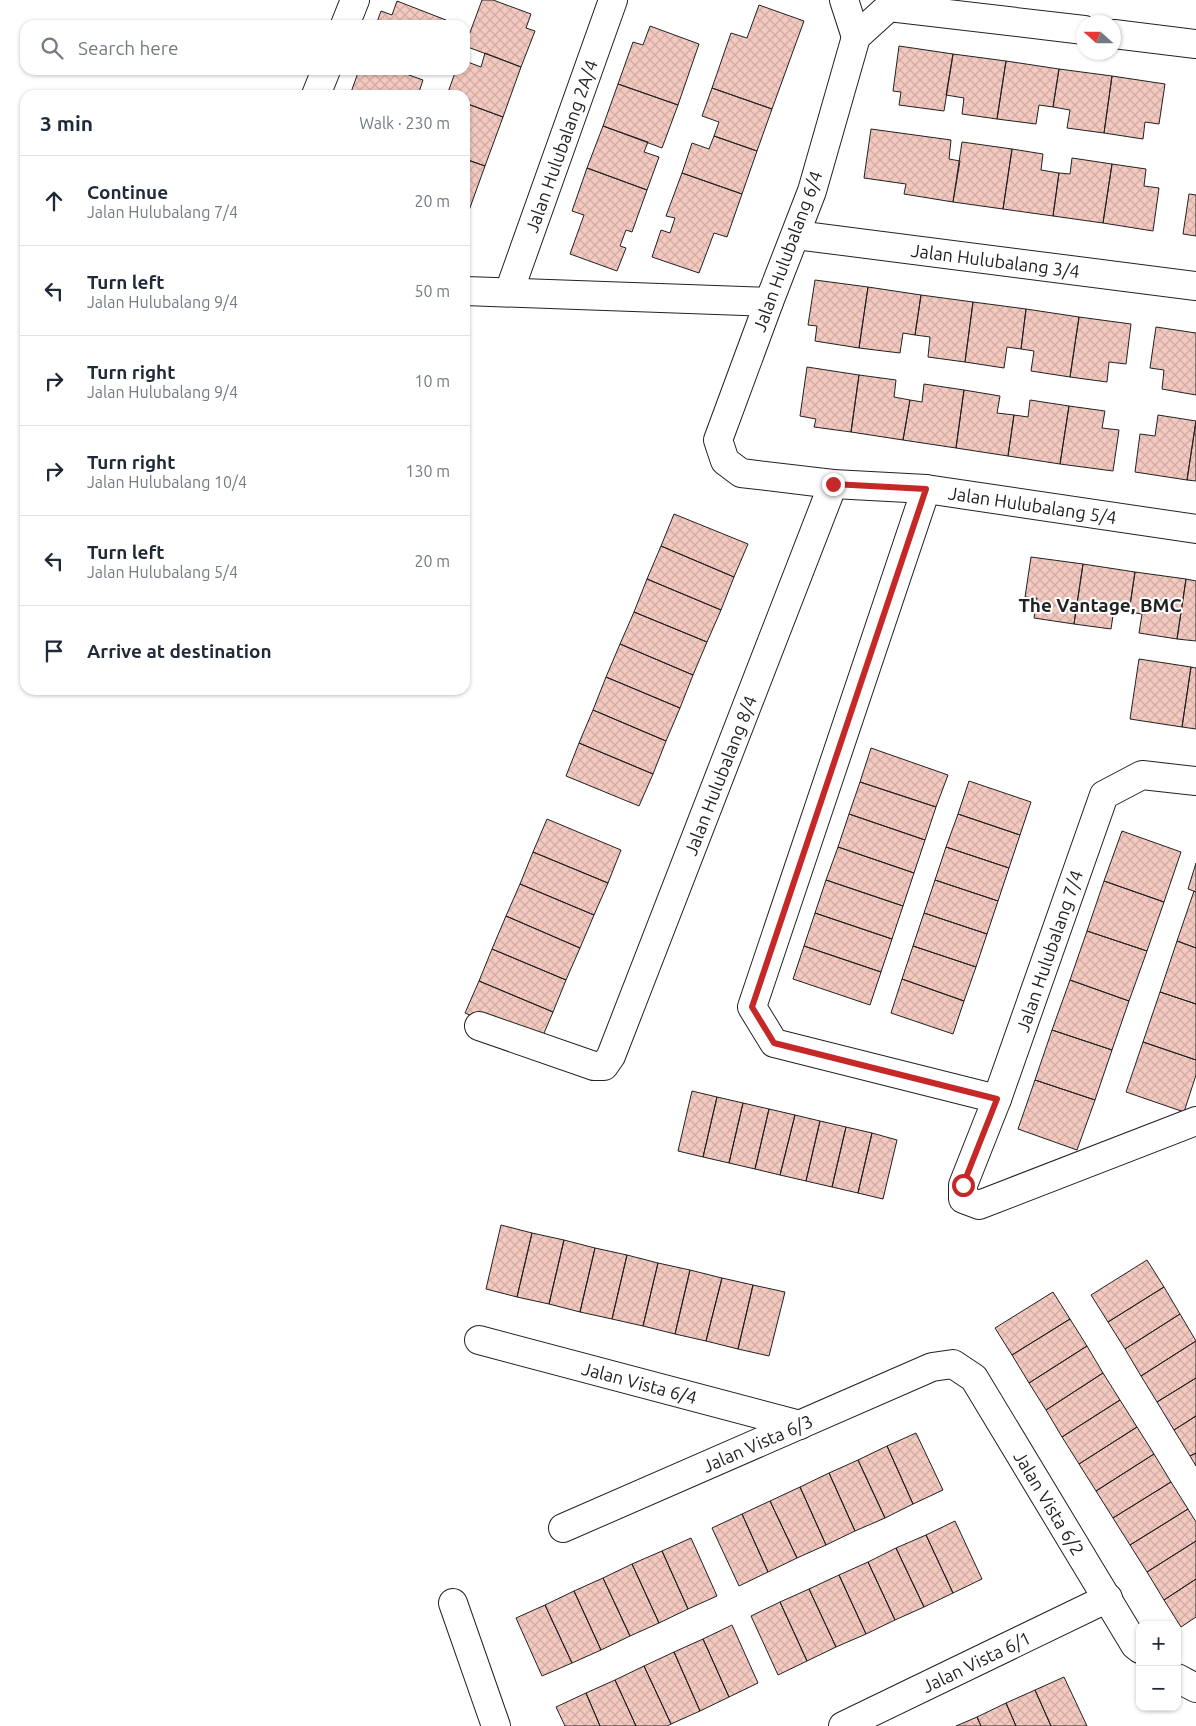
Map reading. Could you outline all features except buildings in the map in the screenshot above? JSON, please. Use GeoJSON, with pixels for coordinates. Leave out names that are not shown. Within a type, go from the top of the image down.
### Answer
{"type":"FeatureCollection","features":[{"type":"Feature","properties":{"kind":"street"},"geometry":{"type":"LineString","coordinates":[[347,20],[355,0]]}},
{"type":"Feature","properties":{"kind":"street","name":"Jalan Hulubalang 2A/4"},"geometry":{"type":"LineString","coordinates":[[510,292],[613,0]]}},
{"type":"Feature","properties":{"kind":"street"},"geometry":{"type":"LineString","coordinates":[[844,0],[856,37],[890,4],[1076,29]]}},
{"type":"Feature","properties":{"kind":"street"},"geometry":{"type":"LineString","coordinates":[[1121,35],[1196,44]]}},
{"type":"Feature","properties":{"kind":"street","name":"Jalan Hulubalang 6/4"},"geometry":{"type":"LineString","coordinates":[[725,461],[718,440],[812,191],[856,37]]}},
{"type":"Feature","properties":{"kind":"street"},"geometry":{"type":"LineString","coordinates":[[318,90],[324,75]]}},
{"type":"Feature","properties":{"kind":"street","name":"Jalan Hulubalang 3/4"},"geometry":{"type":"LineString","coordinates":[[796,234],[1196,286]]}},
{"type":"Feature","properties":{"kind":"street"},"geometry":{"type":"LineString","coordinates":[[470,291],[769,302]]}},
{"type":"Feature","properties":{"kind":"street","name":"Jalan Hulubalang 5/4"},"geometry":{"type":"LineString","coordinates":[[725,461],[741,473],[833,484],[926,489],[1196,529]]}},
{"type":"Feature","properties":{"kind":"street","name":"Jalan Hulubalang 8/4"},"geometry":{"type":"LineString","coordinates":[[479,1026],[594,1066],[604,1066],[611,1056],[833,484]]}},
{"type":"Feature","properties":{"kind":"street"},"geometry":{"type":"LineString","coordinates":[[926,489],[752,1007],[774,1043],[997,1099]]}},
{"type":"Feature","properties":{"kind":"street","name":"Jalan Hulubalang 7/4"},"geometry":{"type":"LineString","coordinates":[[1196,781],[1142,775],[1104,795],[997,1099],[963,1185],[963,1199],[979,1205],[1196,1121]]}},
{"type":"Feature","properties":{"kind":"street","name":"Jalan Vista 6/4"},"geometry":{"type":"LineString","coordinates":[[479,1340],[800,1425]]}},
{"type":"Feature","properties":{"kind":"street","name":"Jalan Vista 6/3"},"geometry":{"type":"LineString","coordinates":[[563,1528],[932,1367],[953,1364]]}},
{"type":"Feature","properties":{"kind":"street","name":"Jalan Vista 6/2"},"geometry":{"type":"LineString","coordinates":[[953,1364],[974,1378],[1136,1646]]}},
{"type":"Feature","properties":{"kind":"street","name":"Jalan Vista 6/1"},"geometry":{"type":"LineString","coordinates":[[844,1726],[1108,1598]]}},
{"type":"Feature","properties":{"kind":"street"},"geometry":{"type":"LineString","coordinates":[[453,1603],[496,1726]]}},
{"type":"Feature","properties":{"kind":"street"},"geometry":{"type":"LineString","coordinates":[[1181,1680],[1196,1688]]}},
{"type":"Feature","properties":{"kind":"district","name":"The Vantage, BMC"},"geometry":{"type":"Point","coordinates":[1100,605]}},
{"type":"Feature","properties":{"kind":"route"},"geometry":{"type":"LineString","coordinates":[[833,484],[926,489],[752,1007],[774,1043],[997,1099],[963,1185]]}}]}
